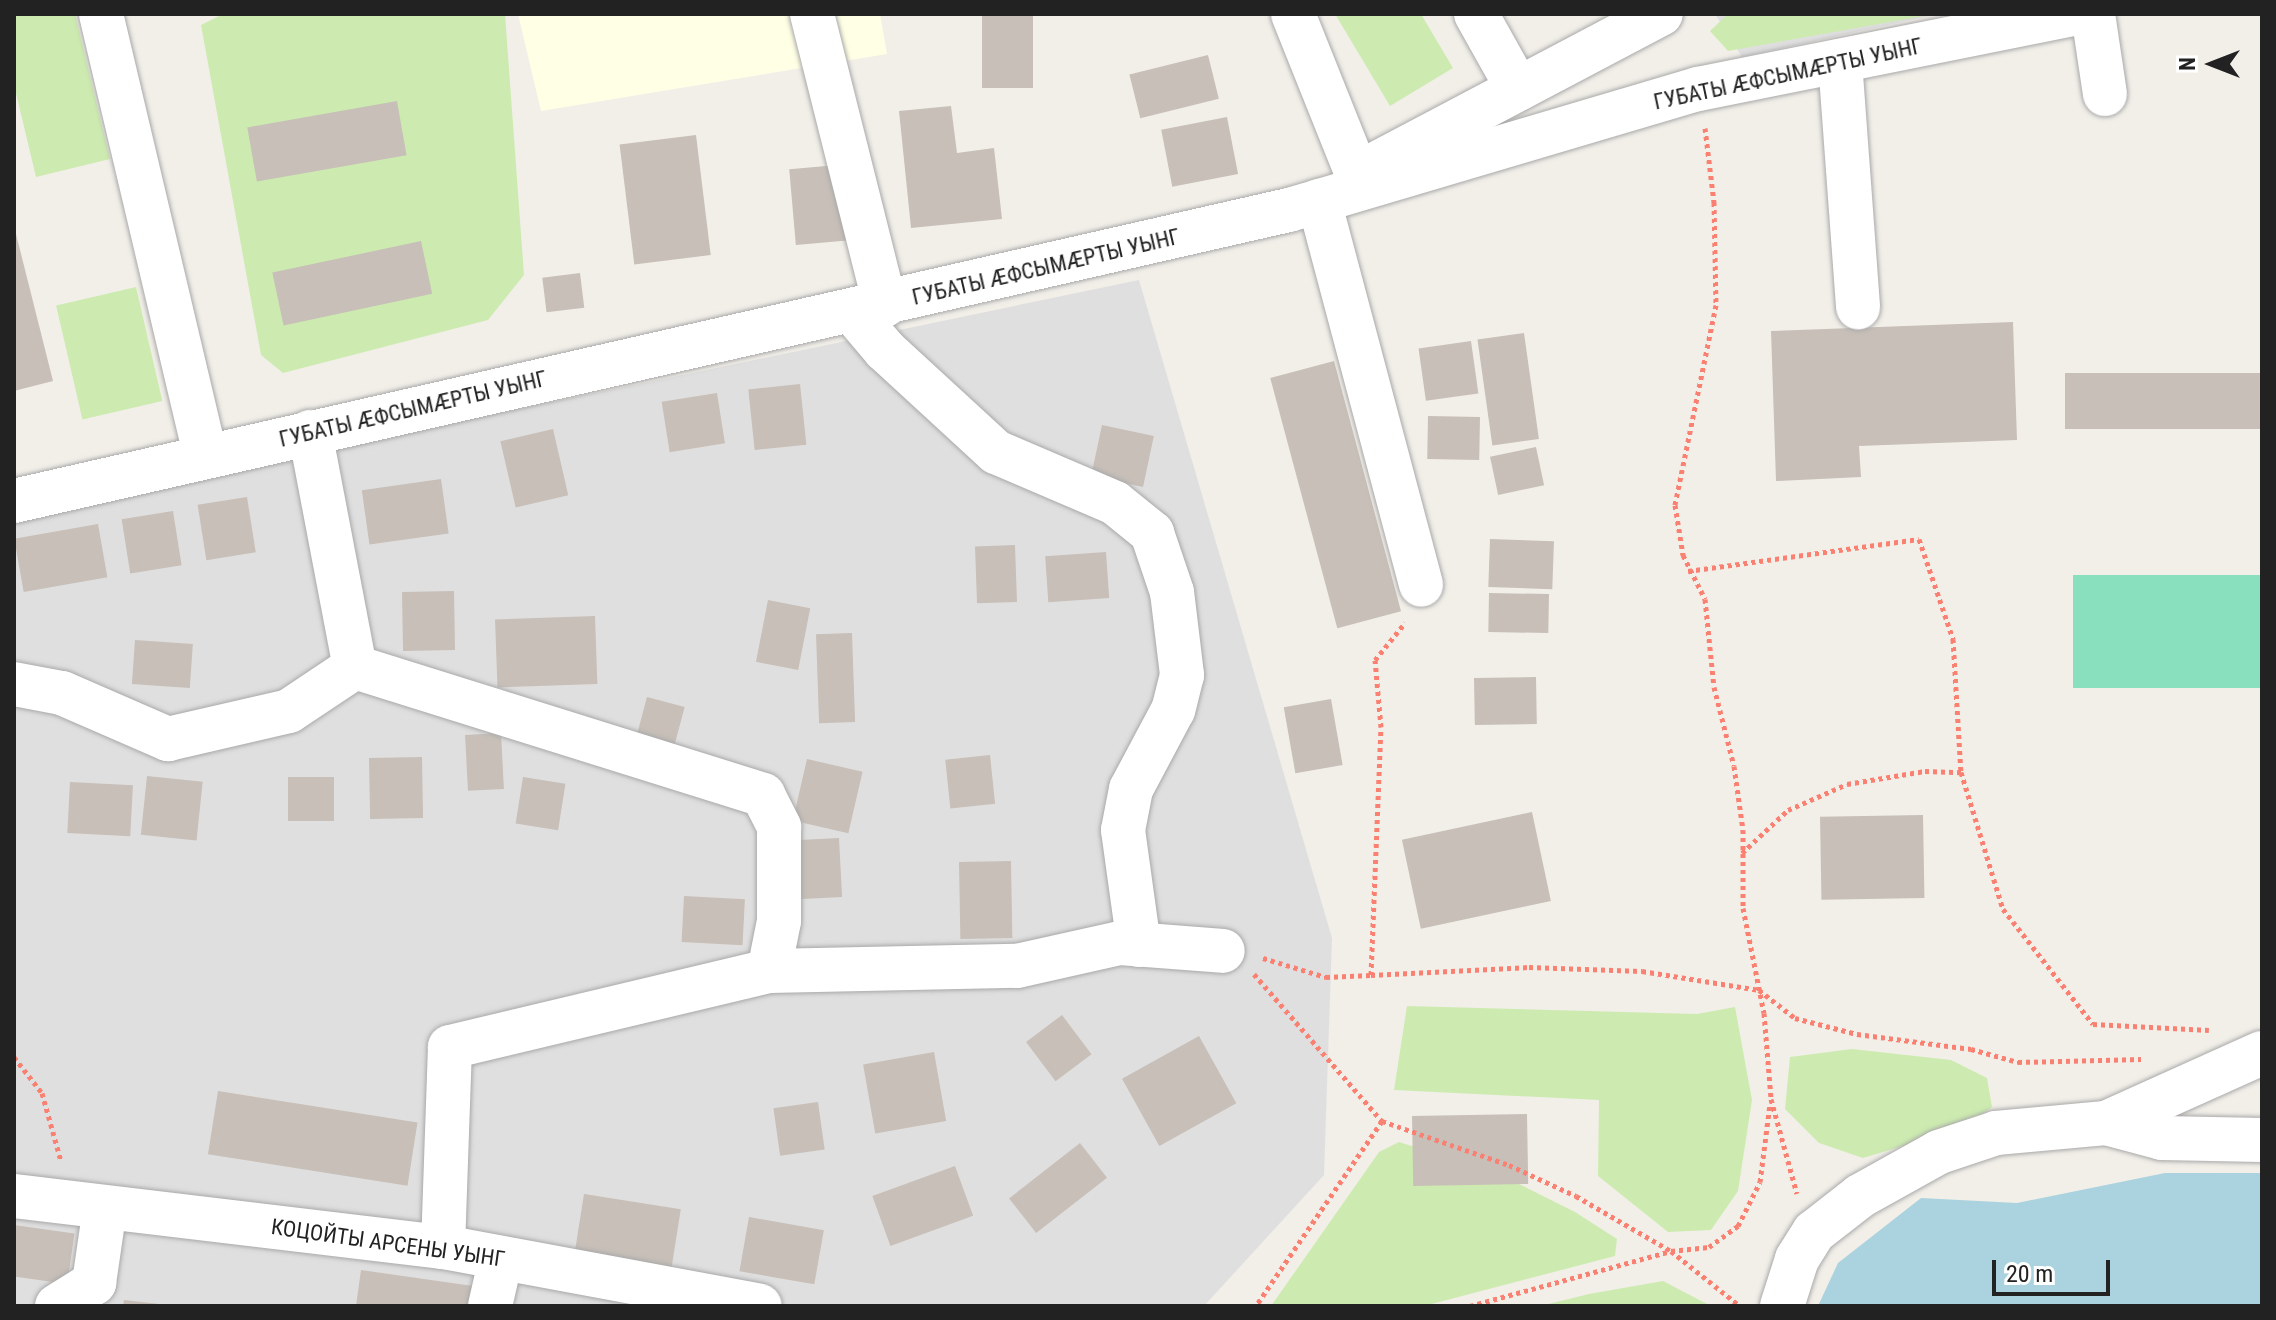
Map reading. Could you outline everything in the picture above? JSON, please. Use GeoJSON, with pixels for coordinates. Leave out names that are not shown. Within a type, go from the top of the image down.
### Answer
{"type":"FeatureCollection","features":[{"type":"Feature","properties":{"kind":"street"},"geometry":{"type":"LineString","coordinates":[[101,14],[205,455]]}},
{"type":"Feature","properties":{"kind":"street"},"geometry":{"type":"LineString","coordinates":[[812,14],[868,308],[885,350],[996,452],[1115,503],[1152,533],[1172,592],[1182,675],[1173,710],[1131,789],[1123,830],[1139,945]]}},
{"type":"Feature","properties":{"kind":"street"},"geometry":{"type":"LineString","coordinates":[[1293,14],[1357,174]]}},
{"type":"Feature","properties":{"kind":"street"},"geometry":{"type":"LineString","coordinates":[[1476,14],[1518,89]]}},
{"type":"Feature","properties":{"kind":"street"},"geometry":{"type":"LineString","coordinates":[[1421,585],[1304,205],[1661,14]]}},
{"type":"Feature","properties":{"kind":"street","name":"ГУБАТЫ ÆФСЫМÆРТЫ УЫНГ"},"geometry":{"type":"LineString","coordinates":[[14,501],[205,455],[868,308],[1304,205],[1698,89],[2072,14]]}},
{"type":"Feature","properties":{"kind":"street"},"geometry":{"type":"LineString","coordinates":[[2093,14],[2105,94]]}},
{"type":"Feature","properties":{"kind":"street"},"geometry":{"type":"LineString","coordinates":[[1840,61],[1858,307]]}},
{"type":"Feature","properties":{"kind":"street"},"geometry":{"type":"LineString","coordinates":[[310,432],[355,667]]}},
{"type":"Feature","properties":{"kind":"street"},"geometry":{"type":"LineString","coordinates":[[14,684],[62,693],[168,739],[289,711],[355,667]]}},
{"type":"Feature","properties":{"kind":"street"},"geometry":{"type":"LineString","coordinates":[[355,667],[763,795],[779,827],[779,921],[769,971]]}},
{"type":"Feature","properties":{"kind":"street"},"geometry":{"type":"LineString","coordinates":[[443,1247],[450,1047],[769,971],[1017,966],[1120,943],[1223,951]]}},
{"type":"Feature","properties":{"kind":"street"},"geometry":{"type":"LineString","coordinates":[[1782,1306],[1797,1259],[1814,1232],[1860,1196],[1939,1152],[1996,1133],[2106,1123],[2262,1053]]}},
{"type":"Feature","properties":{"kind":"street"},"geometry":{"type":"LineString","coordinates":[[2106,1123],[2162,1138],[2262,1140]]}},
{"type":"Feature","properties":{"kind":"street","name":"КОЦОЙТЫ АРСЕНЫ УЫНГ"},"geometry":{"type":"LineString","coordinates":[[14,1196],[443,1247],[760,1306]]}},
{"type":"Feature","properties":{"kind":"street"},"geometry":{"type":"LineString","coordinates":[[57,1306],[94,1283],[89,1206]]}},
{"type":"Feature","properties":{"kind":"street"},"geometry":{"type":"LineString","coordinates":[[490,1306],[501,1258]]}},
{"type":"Feature","properties":{"kind":"path"},"geometry":{"type":"LineString","coordinates":[[1698,89],[1714,202],[1716,305],[1675,505],[1688,571],[1705,599],[1714,687],[1738,791],[1743,908],[1759,990],[1771,1099],[1798,1199],[1797,1259]]}},
{"type":"Feature","properties":{"kind":"path"},"geometry":{"type":"LineString","coordinates":[[1688,571],[1919,539],[1953,639],[1961,772],[2003,909],[2093,1024],[2216,1030]]}},
{"type":"Feature","properties":{"kind":"path"},"geometry":{"type":"LineString","coordinates":[[1371,975],[1381,727],[1375,660],[1421,602],[1421,585]]}},
{"type":"Feature","properties":{"kind":"path"},"geometry":{"type":"LineString","coordinates":[[1742,853],[1788,810],[1847,784],[1925,771],[1961,772]]}},
{"type":"Feature","properties":{"kind":"path"},"geometry":{"type":"LineString","coordinates":[[1223,951],[1282,961],[1326,977],[1529,967],[1642,971],[1759,990],[1795,1018],[2018,1062],[2153,1058]]}},
{"type":"Feature","properties":{"kind":"path"},"geometry":{"type":"LineString","coordinates":[[1223,951],[1259,978],[1382,1121],[1509,1165],[1576,1196],[1671,1251],[1740,1306]]}},
{"type":"Feature","properties":{"kind":"path"},"geometry":{"type":"LineString","coordinates":[[14,1057],[42,1093],[89,1206]]}},
{"type":"Feature","properties":{"kind":"path"},"geometry":{"type":"LineString","coordinates":[[1470,1306],[1671,1251],[1709,1247],[1738,1226],[1760,1182],[1771,1099]]}},
{"type":"Feature","properties":{"kind":"path"},"geometry":{"type":"LineString","coordinates":[[1256,1306],[1382,1121]]}},
{"type":"Feature","properties":{"kind":"shaded area"},"geometry":{"type":"Polygon","coordinates":[[[518,14],[880,14],[887,54],[541,111],[518,14]]]}},
{"type":"Feature","properties":{"kind":"shaded area"},"geometry":{"type":"Polygon","coordinates":[[[1715,14],[1938,14],[1742,57],[1715,14]]]}},
{"type":"Feature","properties":{"kind":"shaded area"},"geometry":{"type":"Polygon","coordinates":[[[1139,280],[1332,938],[1324,1175],[1204,1306],[14,1306],[14,514],[1139,280]]]}},
{"type":"Feature","properties":{"kind":"green space"},"geometry":{"type":"Polygon","coordinates":[[[14,14],[75,14],[110,159],[36,177],[14,85],[14,14]]]}},
{"type":"Feature","properties":{"kind":"green space"},"geometry":{"type":"Polygon","coordinates":[[[223,14],[505,14],[524,275],[488,320],[283,373],[261,355],[201,25],[223,14]]]}},
{"type":"Feature","properties":{"kind":"green space"},"geometry":{"type":"Polygon","coordinates":[[[1335,14],[1421,14],[1453,68],[1390,106],[1335,14]]]}},
{"type":"Feature","properties":{"kind":"green space"},"geometry":{"type":"Polygon","coordinates":[[[1728,14],[1935,14],[1728,51],[1710,31],[1728,14]]]}},
{"type":"Feature","properties":{"kind":"green space"},"geometry":{"type":"Polygon","coordinates":[[[136,287],[162,401],[82,419],[56,305],[136,287]]]}},
{"type":"Feature","properties":{"kind":"green space"},"geometry":{"type":"Polygon","coordinates":[[[2073,575],[2262,575],[2262,688],[2073,688],[2073,575]]]}},
{"type":"Feature","properties":{"kind":"green space"},"geometry":{"type":"Polygon","coordinates":[[[1407,1006],[1697,1014],[1735,1007],[1752,1100],[1738,1191],[1711,1230],[1668,1232],[1598,1176],[1599,1100],[1394,1090],[1407,1006]]]}},
{"type":"Feature","properties":{"kind":"green space"},"geometry":{"type":"Polygon","coordinates":[[[1852,1049],[1951,1060],[1987,1078],[1992,1107],[1966,1127],[1863,1158],[1819,1143],[1785,1109],[1790,1057],[1852,1049]]]}},
{"type":"Feature","properties":{"kind":"green space"},"geometry":{"type":"Polygon","coordinates":[[[1399,1142],[1497,1173],[1575,1212],[1617,1239],[1615,1256],[1424,1306],[1271,1306],[1379,1152],[1399,1142]]]}},
{"type":"Feature","properties":{"kind":"green space"},"geometry":{"type":"Polygon","coordinates":[[[1663,1281],[1711,1306],[1540,1306],[1589,1294],[1663,1281]]]}},
{"type":"Feature","properties":{"kind":"water"},"geometry":{"type":"Polygon","coordinates":[[[2165,1173],[2262,1173],[2262,1306],[1818,1306],[1838,1263],[1921,1198],[2017,1203],[2165,1173]]]}},
{"type":"Feature","properties":{"kind":"building"},"geometry":{"type":"Polygon","coordinates":[[[982,14],[1033,14],[1033,88],[982,88],[982,14]]]}},
{"type":"Feature","properties":{"kind":"building"},"geometry":{"type":"Polygon","coordinates":[[[1208,55],[1219,99],[1140,118],[1129,75],[1208,55]]]}},
{"type":"Feature","properties":{"kind":"building"},"geometry":{"type":"Polygon","coordinates":[[[397,101],[407,155],[257,182],[247,127],[397,101]]]}},
{"type":"Feature","properties":{"kind":"building"},"geometry":{"type":"Polygon","coordinates":[[[951,106],[957,153],[994,148],[1002,219],[911,228],[899,111],[951,106]]]}},
{"type":"Feature","properties":{"kind":"building"},"geometry":{"type":"Polygon","coordinates":[[[1227,117],[1238,174],[1172,187],[1161,130],[1227,117]]]}},
{"type":"Feature","properties":{"kind":"building"},"geometry":{"type":"Polygon","coordinates":[[[696,135],[711,255],[634,264],[620,144],[696,135]]]}},
{"type":"Feature","properties":{"kind":"building"},"geometry":{"type":"Polygon","coordinates":[[[849,164],[856,240],[796,245],[789,169],[849,164]]]}},
{"type":"Feature","properties":{"kind":"building"},"geometry":{"type":"Polygon","coordinates":[[[14,226],[53,381],[14,391],[14,226]]]}},
{"type":"Feature","properties":{"kind":"building"},"geometry":{"type":"Polygon","coordinates":[[[421,241],[432,294],[284,325],[272,273],[421,241]]]}},
{"type":"Feature","properties":{"kind":"building"},"geometry":{"type":"Polygon","coordinates":[[[580,273],[584,308],[547,312],[542,278],[580,273]]]}},
{"type":"Feature","properties":{"kind":"building"},"geometry":{"type":"Polygon","coordinates":[[[2013,322],[2017,440],[1859,446],[1861,477],[1776,481],[1771,331],[2013,322]]]}},
{"type":"Feature","properties":{"kind":"building"},"geometry":{"type":"Polygon","coordinates":[[[1524,333],[1539,439],[1492,445],[1477,340],[1524,333]]]}},
{"type":"Feature","properties":{"kind":"building"},"geometry":{"type":"Polygon","coordinates":[[[1471,341],[1478,393],[1426,401],[1419,348],[1471,341]]]}},
{"type":"Feature","properties":{"kind":"building"},"geometry":{"type":"Polygon","coordinates":[[[1334,361],[1401,611],[1337,628],[1270,378],[1334,361]]]}},
{"type":"Feature","properties":{"kind":"building"},"geometry":{"type":"Polygon","coordinates":[[[2065,373],[2262,373],[2262,429],[2065,429],[2065,373]]]}},
{"type":"Feature","properties":{"kind":"building"},"geometry":{"type":"Polygon","coordinates":[[[800,384],[806,445],[755,450],[748,389],[800,384]]]}},
{"type":"Feature","properties":{"kind":"building"},"geometry":{"type":"Polygon","coordinates":[[[717,393],[725,443],[670,452],[662,402],[717,393]]]}},
{"type":"Feature","properties":{"kind":"building"},"geometry":{"type":"Polygon","coordinates":[[[1428,416],[1480,417],[1479,460],[1427,459],[1428,416]]]}},
{"type":"Feature","properties":{"kind":"building"},"geometry":{"type":"Polygon","coordinates":[[[1102,425],[1154,436],[1143,487],[1091,476],[1102,425]]]}},
{"type":"Feature","properties":{"kind":"building"},"geometry":{"type":"Polygon","coordinates":[[[553,429],[568,495],[516,507],[500,441],[553,429]]]}},
{"type":"Feature","properties":{"kind":"building"},"geometry":{"type":"Polygon","coordinates":[[[1536,447],[1544,485],[1498,495],[1490,457],[1536,447]]]}},
{"type":"Feature","properties":{"kind":"building"},"geometry":{"type":"Polygon","coordinates":[[[441,479],[449,533],[369,545],[362,490],[441,479]]]}},
{"type":"Feature","properties":{"kind":"building"},"geometry":{"type":"Polygon","coordinates":[[[247,497],[256,552],[206,560],[198,505],[247,497]]]}},
{"type":"Feature","properties":{"kind":"building"},"geometry":{"type":"Polygon","coordinates":[[[173,511],[182,565],[130,573],[122,519],[173,511]]]}},
{"type":"Feature","properties":{"kind":"building"},"geometry":{"type":"Polygon","coordinates":[[[98,524],[107,577],[24,592],[14,539],[98,524]]]}},
{"type":"Feature","properties":{"kind":"building"},"geometry":{"type":"Polygon","coordinates":[[[1490,539],[1554,541],[1552,589],[1488,587],[1490,539]]]}},
{"type":"Feature","properties":{"kind":"building"},"geometry":{"type":"Polygon","coordinates":[[[1015,545],[1017,602],[977,603],[975,546],[1015,545]]]}},
{"type":"Feature","properties":{"kind":"building"},"geometry":{"type":"Polygon","coordinates":[[[1106,552],[1109,598],[1048,602],[1045,556],[1106,552]]]}},
{"type":"Feature","properties":{"kind":"building"},"geometry":{"type":"Polygon","coordinates":[[[454,591],[455,650],[403,651],[402,592],[454,591]]]}},
{"type":"Feature","properties":{"kind":"building"},"geometry":{"type":"Polygon","coordinates":[[[1489,593],[1549,594],[1548,633],[1488,632],[1489,593]]]}},
{"type":"Feature","properties":{"kind":"building"},"geometry":{"type":"Polygon","coordinates":[[[768,600],[810,608],[798,670],[756,662],[768,600]]]}},
{"type":"Feature","properties":{"kind":"building"},"geometry":{"type":"Polygon","coordinates":[[[595,616],[597,684],[497,687],[495,619],[595,616]]]}},
{"type":"Feature","properties":{"kind":"building"},"geometry":{"type":"Polygon","coordinates":[[[852,633],[855,722],[819,723],[816,634],[852,633]]]}},
{"type":"Feature","properties":{"kind":"building"},"geometry":{"type":"Polygon","coordinates":[[[135,640],[193,644],[190,688],[132,684],[135,640]]]}},
{"type":"Feature","properties":{"kind":"building"},"geometry":{"type":"Polygon","coordinates":[[[1536,677],[1537,724],[1475,725],[1474,678],[1536,677]]]}},
{"type":"Feature","properties":{"kind":"building"},"geometry":{"type":"Polygon","coordinates":[[[647,697],[685,707],[673,752],[635,742],[647,697]]]}},
{"type":"Feature","properties":{"kind":"building"},"geometry":{"type":"Polygon","coordinates":[[[1331,699],[1343,765],[1295,773],[1284,707],[1331,699]]]}},
{"type":"Feature","properties":{"kind":"building"},"geometry":{"type":"Polygon","coordinates":[[[501,733],[504,789],[468,791],[465,735],[501,733]]]}},
{"type":"Feature","properties":{"kind":"building"},"geometry":{"type":"Polygon","coordinates":[[[990,755],[995,804],[950,808],[945,760],[990,755]]]}},
{"type":"Feature","properties":{"kind":"building"},"geometry":{"type":"Polygon","coordinates":[[[422,757],[423,818],[370,819],[369,758],[422,757]]]}},
{"type":"Feature","properties":{"kind":"building"},"geometry":{"type":"Polygon","coordinates":[[[807,759],[863,772],[848,833],[793,820],[807,759]]]}},
{"type":"Feature","properties":{"kind":"building"},"geometry":{"type":"Polygon","coordinates":[[[147,776],[203,782],[197,841],[141,835],[147,776]]]}},
{"type":"Feature","properties":{"kind":"building"},"geometry":{"type":"Polygon","coordinates":[[[288,777],[334,777],[334,821],[288,821],[288,777]]]}},
{"type":"Feature","properties":{"kind":"building"},"geometry":{"type":"Polygon","coordinates":[[[523,777],[565,784],[558,830],[516,823],[523,777]]]}},
{"type":"Feature","properties":{"kind":"building"},"geometry":{"type":"Polygon","coordinates":[[[70,782],[133,785],[130,836],[67,833],[70,782]]]}},
{"type":"Feature","properties":{"kind":"building"},"geometry":{"type":"Polygon","coordinates":[[[1532,812],[1551,901],[1421,929],[1402,840],[1532,812]]]}},
{"type":"Feature","properties":{"kind":"building"},"geometry":{"type":"Polygon","coordinates":[[[1923,815],[1924,898],[1821,900],[1820,817],[1923,815]]]}},
{"type":"Feature","properties":{"kind":"building"},"geometry":{"type":"Polygon","coordinates":[[[839,838],[842,897],[792,900],[789,841],[839,838]]]}},
{"type":"Feature","properties":{"kind":"building"},"geometry":{"type":"Polygon","coordinates":[[[1011,861],[1012,938],[960,939],[959,862],[1011,861]]]}},
{"type":"Feature","properties":{"kind":"building"},"geometry":{"type":"Polygon","coordinates":[[[684,896],[745,899],[743,945],[682,942],[684,896]]]}},
{"type":"Feature","properties":{"kind":"building"},"geometry":{"type":"Polygon","coordinates":[[[1062,1015],[1091,1054],[1056,1081],[1026,1042],[1062,1015]]]}},
{"type":"Feature","properties":{"kind":"building"},"geometry":{"type":"Polygon","coordinates":[[[1199,1036],[1236,1103],[1159,1146],[1122,1079],[1199,1036]]]}},
{"type":"Feature","properties":{"kind":"building"},"geometry":{"type":"Polygon","coordinates":[[[934,1052],[946,1121],[875,1133],[863,1065],[934,1052]]]}},
{"type":"Feature","properties":{"kind":"building"},"geometry":{"type":"Polygon","coordinates":[[[218,1091],[418,1123],[408,1186],[208,1154],[218,1091]]]}},
{"type":"Feature","properties":{"kind":"building"},"geometry":{"type":"Polygon","coordinates":[[[818,1102],[825,1150],[780,1156],[773,1108],[818,1102]]]}},
{"type":"Feature","properties":{"kind":"building"},"geometry":{"type":"Polygon","coordinates":[[[1527,1114],[1528,1184],[1413,1186],[1412,1116],[1527,1114]]]}},
{"type":"Feature","properties":{"kind":"building"},"geometry":{"type":"Polygon","coordinates":[[[1080,1143],[1107,1178],[1036,1233],[1009,1198],[1080,1143]]]}},
{"type":"Feature","properties":{"kind":"building"},"geometry":{"type":"Polygon","coordinates":[[[955,1166],[973,1216],[890,1246],[872,1196],[955,1166]]]}},
{"type":"Feature","properties":{"kind":"building"},"geometry":{"type":"Polygon","coordinates":[[[584,1194],[681,1209],[671,1269],[575,1253],[584,1194]]]}},
{"type":"Feature","properties":{"kind":"building"},"geometry":{"type":"Polygon","coordinates":[[[749,1217],[824,1230],[814,1284],[739,1271],[749,1217]]]}},
{"type":"Feature","properties":{"kind":"building"},"geometry":{"type":"Polygon","coordinates":[[[14,1225],[74,1233],[67,1284],[14,1277],[14,1225]]]}},
{"type":"Feature","properties":{"kind":"building"},"geometry":{"type":"Polygon","coordinates":[[[361,1270],[480,1287],[477,1306],[356,1306],[361,1270]]]}},
{"type":"Feature","properties":{"kind":"building"},"geometry":{"type":"Polygon","coordinates":[[[124,1300],[159,1304],[123,1306],[124,1300]]]}}]}
